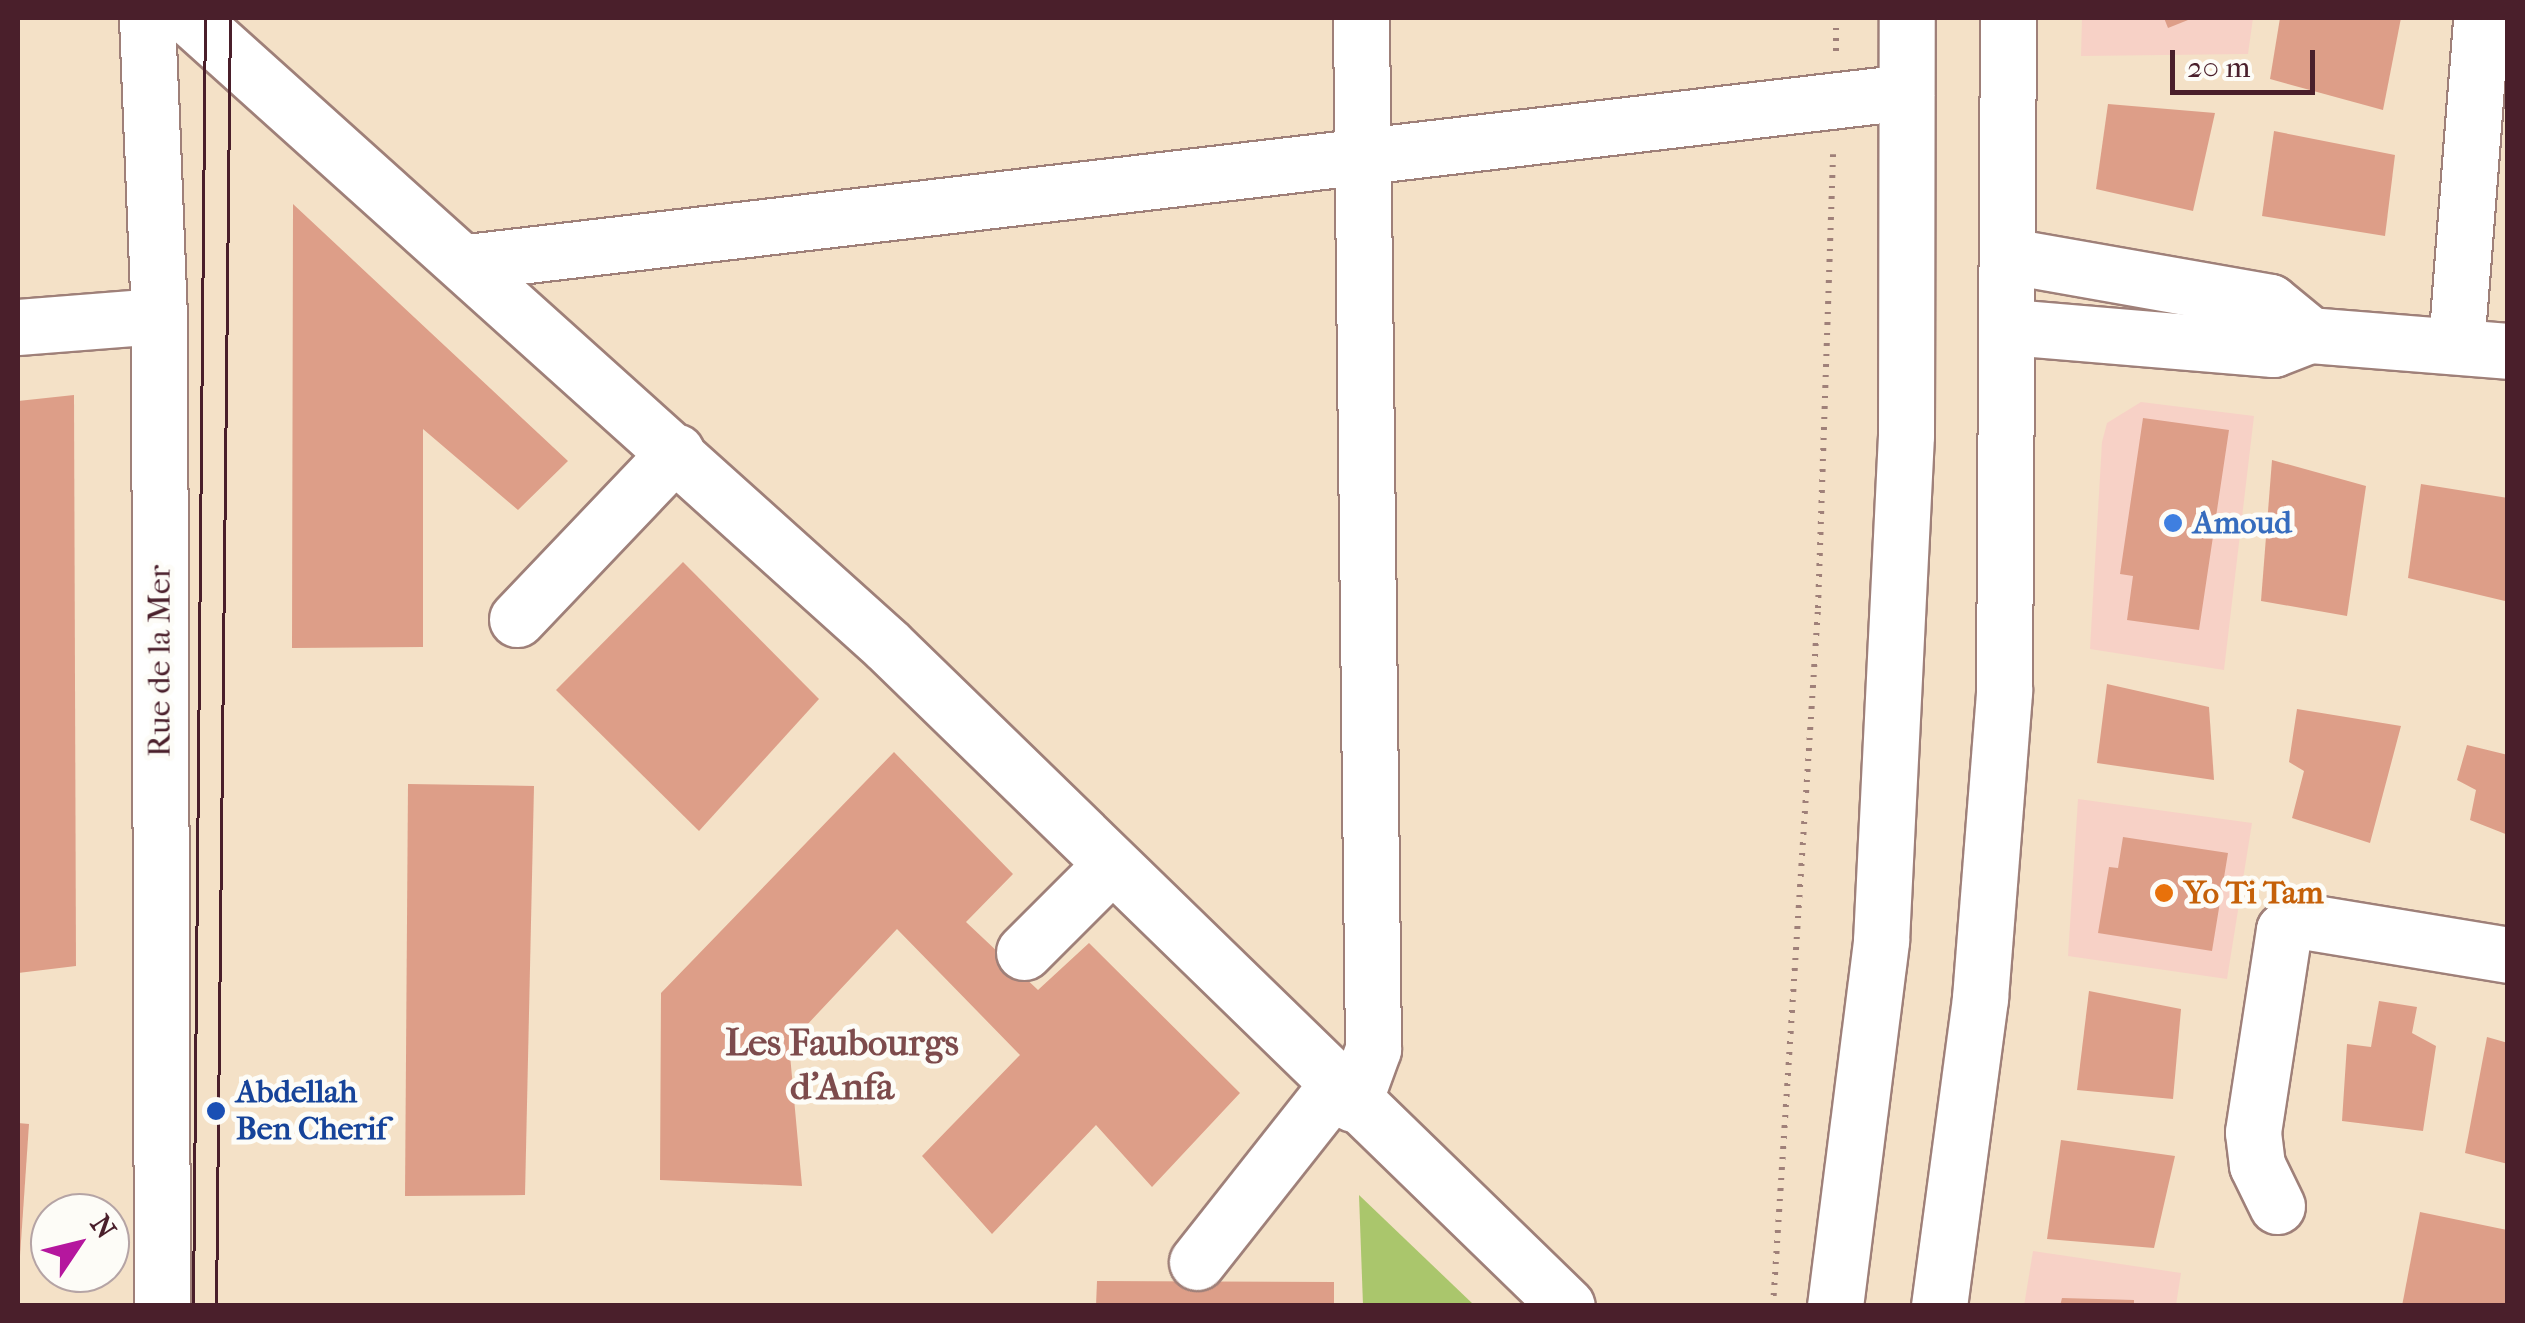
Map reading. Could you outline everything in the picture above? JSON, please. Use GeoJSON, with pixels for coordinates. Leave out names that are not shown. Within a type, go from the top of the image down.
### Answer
{"type":"FeatureCollection","features":[{"type":"Feature","properties":{"kind":"street","name":"Rue de la Mer"},"geometry":{"type":"LineString","coordinates":[[147,18],[159,316],[162,1306]]}},
{"type":"Feature","properties":{"kind":"street"},"geometry":{"type":"LineString","coordinates":[[190,18],[468,262],[676,452],[1567,1306]]}},
{"type":"Feature","properties":{"kind":"street"},"geometry":{"type":"LineString","coordinates":[[1197,1262],[1344,1095],[1373,1048],[1361,18]]}},
{"type":"Feature","properties":{"kind":"street"},"geometry":{"type":"LineString","coordinates":[[1835,1306],[1882,922],[1906,435],[1907,18]]}},
{"type":"Feature","properties":{"kind":"street"},"geometry":{"type":"LineString","coordinates":[[1939,1306],[1980,998],[1998,784],[2010,327],[2008,18]]}},
{"type":"Feature","properties":{"kind":"street"},"geometry":{"type":"LineString","coordinates":[[2010,327],[2272,349],[2310,334],[2482,348],[2480,18]]}},
{"type":"Feature","properties":{"kind":"street"},"geometry":{"type":"LineString","coordinates":[[468,262],[1906,92]]}},
{"type":"Feature","properties":{"kind":"street"},"geometry":{"type":"LineString","coordinates":[[2010,256],[2270,302],[2310,334]]}},
{"type":"Feature","properties":{"kind":"street"},"geometry":{"type":"LineString","coordinates":[[18,327],[159,316]]}},
{"type":"Feature","properties":{"kind":"street"},"geometry":{"type":"LineString","coordinates":[[517,619],[676,452]]}},
{"type":"Feature","properties":{"kind":"street"},"geometry":{"type":"LineString","coordinates":[[1024,952],[1111,866]]}},
{"type":"Feature","properties":{"kind":"street"},"geometry":{"type":"LineString","coordinates":[[2277,1206],[2257,1165],[2253,1132],[2284,930],[2303,922],[2508,955]]}},
{"type":"Feature","properties":{"kind":"path"},"geometry":{"type":"LineString","coordinates":[[1772,1306],[1818,608],[1836,18]]}},
{"type":"Feature","properties":{"kind":"shaded area"},"geometry":{"type":"Polygon","coordinates":[[[2082,18],[2253,18],[2248,54],[2081,56],[2082,18]]]}},
{"type":"Feature","properties":{"kind":"shaded area"},"geometry":{"type":"Polygon","coordinates":[[[2141,402],[2254,416],[2224,670],[2090,649],[2102,442],[2107,423],[2141,402]]]}},
{"type":"Feature","properties":{"kind":"shaded area"},"geometry":{"type":"Polygon","coordinates":[[[2078,799],[2252,823],[2227,979],[2068,956],[2078,799]]]}},
{"type":"Feature","properties":{"kind":"shaded area"},"geometry":{"type":"Polygon","coordinates":[[[2033,1251],[2181,1273],[2176,1305],[2024,1306],[2033,1251]]]}},
{"type":"Feature","properties":{"kind":"green space"},"geometry":{"type":"Polygon","coordinates":[[[1359,1195],[1474,1305],[1363,1305],[1359,1195]]]}},
{"type":"Feature","properties":{"kind":"building"},"geometry":{"type":"Polygon","coordinates":[[[2164,18],[2193,18],[2168,28],[2164,18]]]}},
{"type":"Feature","properties":{"kind":"building"},"geometry":{"type":"Polygon","coordinates":[[[2280,18],[2401,18],[2383,110],[2270,79],[2280,18]]]}},
{"type":"Feature","properties":{"kind":"building"},"geometry":{"type":"Polygon","coordinates":[[[2108,104],[2215,113],[2193,211],[2096,189],[2108,104]]]}},
{"type":"Feature","properties":{"kind":"building"},"geometry":{"type":"Polygon","coordinates":[[[2274,131],[2395,155],[2385,236],[2262,216],[2274,131]]]}},
{"type":"Feature","properties":{"kind":"building"},"geometry":{"type":"Polygon","coordinates":[[[293,204],[568,461],[518,510],[423,429],[423,647],[292,648],[293,204]]]}},
{"type":"Feature","properties":{"kind":"building"},"geometry":{"type":"Polygon","coordinates":[[[74,395],[76,966],[18,973],[18,401],[74,395]]]}},
{"type":"Feature","properties":{"kind":"building"},"geometry":{"type":"Polygon","coordinates":[[[2143,418],[2229,430],[2199,630],[2127,620],[2133,576],[2120,574],[2143,418]]]}},
{"type":"Feature","properties":{"kind":"building"},"geometry":{"type":"Polygon","coordinates":[[[2272,460],[2366,486],[2347,616],[2261,601],[2272,460]]]}},
{"type":"Feature","properties":{"kind":"building"},"geometry":{"type":"Polygon","coordinates":[[[2421,484],[2508,498],[2505,601],[2408,578],[2421,484]]]}},
{"type":"Feature","properties":{"kind":"building"},"geometry":{"type":"Polygon","coordinates":[[[683,562],[819,699],[699,831],[556,690],[683,562]]]}},
{"type":"Feature","properties":{"kind":"building"},"geometry":{"type":"Polygon","coordinates":[[[2107,684],[2209,707],[2214,780],[2097,763],[2107,684]]]}},
{"type":"Feature","properties":{"kind":"building"},"geometry":{"type":"Polygon","coordinates":[[[2297,709],[2401,726],[2370,843],[2292,818],[2304,771],[2289,762],[2297,709]]]}},
{"type":"Feature","properties":{"kind":"building"},"geometry":{"type":"Polygon","coordinates":[[[2467,745],[2508,755],[2508,835],[2470,820],[2476,790],[2457,780],[2467,745]]]}},
{"type":"Feature","properties":{"kind":"building"},"geometry":{"type":"Polygon","coordinates":[[[894,752],[1013,874],[966,922],[1038,990],[1089,943],[1240,1093],[1152,1187],[1096,1125],[992,1234],[922,1156],[1020,1055],[897,929],[789,1044],[802,1186],[660,1180],[661,993],[894,752]]]}},
{"type":"Feature","properties":{"kind":"building"},"geometry":{"type":"Polygon","coordinates":[[[408,784],[534,786],[525,1195],[405,1196],[408,784]]]}},
{"type":"Feature","properties":{"kind":"building"},"geometry":{"type":"Polygon","coordinates":[[[2123,837],[2228,853],[2212,951],[2098,933],[2109,867],[2118,868],[2123,837]]]}},
{"type":"Feature","properties":{"kind":"building"},"geometry":{"type":"Polygon","coordinates":[[[2089,991],[2181,1009],[2173,1099],[2077,1090],[2089,991]]]}},
{"type":"Feature","properties":{"kind":"building"},"geometry":{"type":"Polygon","coordinates":[[[2379,1001],[2417,1007],[2412,1033],[2436,1046],[2423,1131],[2342,1121],[2347,1044],[2371,1047],[2379,1001]]]}},
{"type":"Feature","properties":{"kind":"building"},"geometry":{"type":"Polygon","coordinates":[[[2487,1037],[2508,1043],[2508,1164],[2465,1153],[2487,1037]]]}},
{"type":"Feature","properties":{"kind":"building"},"geometry":{"type":"Polygon","coordinates":[[[18,1123],[29,1124],[20,1256],[18,1256],[18,1123]]]}},
{"type":"Feature","properties":{"kind":"building"},"geometry":{"type":"Polygon","coordinates":[[[2061,1140],[2175,1156],[2154,1248],[2047,1239],[2061,1140]]]}},
{"type":"Feature","properties":{"kind":"building"},"geometry":{"type":"Polygon","coordinates":[[[2420,1212],[2507,1230],[2508,1306],[2402,1306],[2420,1212]]]}},
{"type":"Feature","properties":{"kind":"building"},"geometry":{"type":"Polygon","coordinates":[[[1097,1281],[1334,1282],[1334,1306],[1096,1306],[1097,1281]]]}},
{"type":"Feature","properties":{"kind":"building"},"geometry":{"type":"Polygon","coordinates":[[[2062,1298],[2134,1300],[2134,1306],[2060,1306],[2062,1298]]]}},
{"type":"Feature","properties":{"kind":"tram line"},"geometry":{"type":"LineString","coordinates":[[193,1306],[205,18]]}},
{"type":"Feature","properties":{"kind":"tram line"},"geometry":{"type":"LineString","coordinates":[[216,1306],[230,18]]}},
{"type":"Feature","properties":{"kind":"place","name":"Amoud"},"geometry":{"type":"Point","coordinates":[2173,523]}},
{"type":"Feature","properties":{"kind":"place","name":"Yo Ti Tam"},"geometry":{"type":"Point","coordinates":[2164,893]}},
{"type":"Feature","properties":{"kind":"place","name":"Abdellah Ben Cherif"},"geometry":{"type":"Point","coordinates":[216,1111]}},
{"type":"Feature","properties":{"kind":"district","name":"Les Faubourgs d'Anfa"},"geometry":{"type":"Point","coordinates":[842,1065]}}]}
